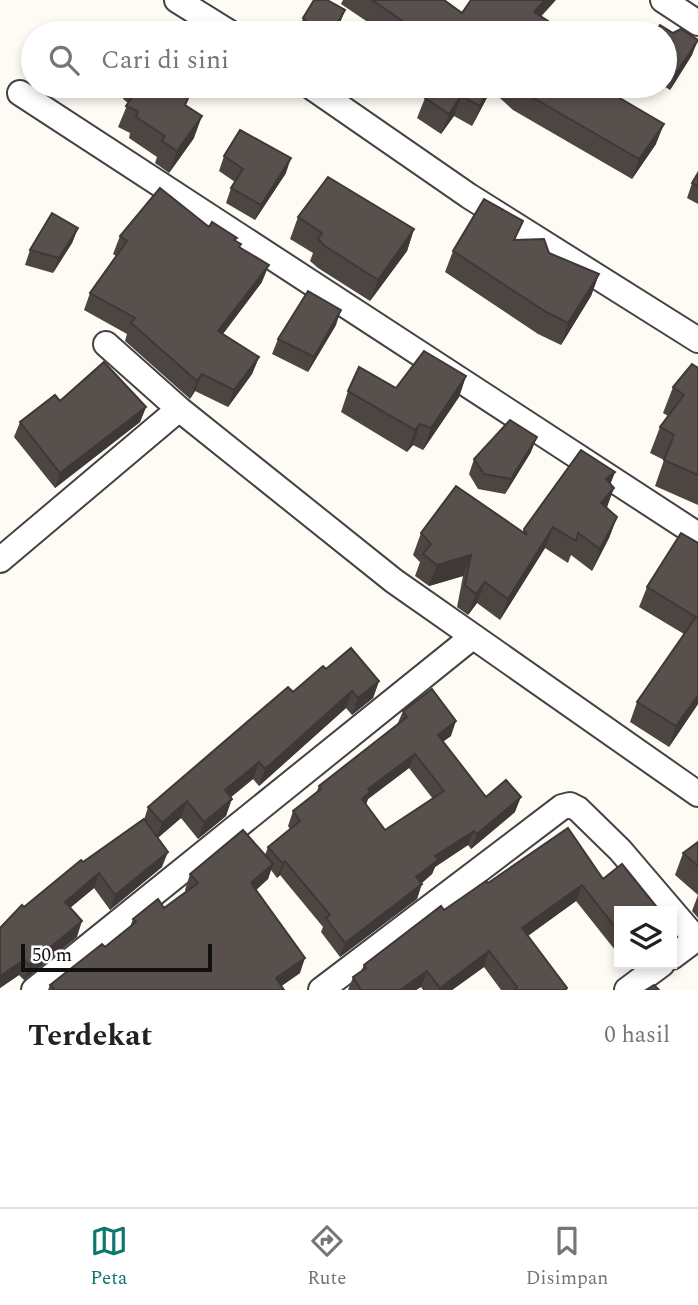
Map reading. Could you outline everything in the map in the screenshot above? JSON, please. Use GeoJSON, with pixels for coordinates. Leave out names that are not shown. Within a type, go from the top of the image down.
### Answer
{"type":"FeatureCollection","features":[{"type":"Feature","properties":{"kind":"street"},"geometry":{"type":"LineString","coordinates":[[177,0],[211,21]]}},
{"type":"Feature","properties":{"kind":"street"},"geometry":{"type":"LineString","coordinates":[[663,0],[698,23]]}},
{"type":"Feature","properties":{"kind":"street"},"geometry":{"type":"LineString","coordinates":[[28,98],[698,535]]}},
{"type":"Feature","properties":{"kind":"street"},"geometry":{"type":"LineString","coordinates":[[327,98],[469,196],[698,340]]}},
{"type":"Feature","properties":{"kind":"street"},"geometry":{"type":"LineString","coordinates":[[106,344],[179,409],[394,581],[471,638],[698,794]]}},
{"type":"Feature","properties":{"kind":"street"},"geometry":{"type":"LineString","coordinates":[[0,560],[179,409]]}},
{"type":"Feature","properties":{"kind":"street"},"geometry":{"type":"LineString","coordinates":[[34,990],[471,638]]}},
{"type":"Feature","properties":{"kind":"street"},"geometry":{"type":"LineString","coordinates":[[321,990],[562,807],[570,805],[578,809],[620,850],[668,906]]}},
{"type":"Feature","properties":{"kind":"street"},"geometry":{"type":"LineString","coordinates":[[677,917],[696,939],[677,953]]}},
{"type":"Feature","properties":{"kind":"street"},"geometry":{"type":"LineString","coordinates":[[627,990],[655,969]]}},
{"type":"Feature","properties":{"kind":"building"},"geometry":{"type":"Polygon","coordinates":[[[314,0],[327,0],[345,10],[339,21],[307,21],[303,18],[314,0]]]}},
{"type":"Feature","properties":{"kind":"building"},"geometry":{"type":"Polygon","coordinates":[[[372,0],[444,0],[462,13],[471,0],[545,0],[534,12],[548,21],[403,21],[372,0]]]}},
{"type":"Feature","properties":{"kind":"building"},"geometry":{"type":"Polygon","coordinates":[[[681,29],[698,40],[677,72],[677,31],[681,29]]]}},
{"type":"Feature","properties":{"kind":"building"},"geometry":{"type":"Polygon","coordinates":[[[132,98],[188,98],[185,105],[202,116],[177,151],[162,141],[165,136],[136,117],[138,111],[126,106],[132,98]]]}},
{"type":"Feature","properties":{"kind":"building"},"geometry":{"type":"Polygon","coordinates":[[[425,98],[460,98],[449,114],[425,98]]]}},
{"type":"Feature","properties":{"kind":"building"},"geometry":{"type":"Polygon","coordinates":[[[465,98],[484,98],[480,106],[465,98]]]}},
{"type":"Feature","properties":{"kind":"building"},"geometry":{"type":"Polygon","coordinates":[[[534,98],[620,98],[664,124],[639,159],[534,98]]]}},
{"type":"Feature","properties":{"kind":"building"},"geometry":{"type":"Polygon","coordinates":[[[240,130],[291,158],[261,205],[231,188],[243,169],[224,156],[240,130]]]}},
{"type":"Feature","properties":{"kind":"building"},"geometry":{"type":"Polygon","coordinates":[[[698,173],[698,186],[692,183],[698,173]]]}},
{"type":"Feature","properties":{"kind":"building"},"geometry":{"type":"Polygon","coordinates":[[[328,177],[414,229],[378,280],[325,246],[318,239],[322,233],[298,217],[328,177]]]}},
{"type":"Feature","properties":{"kind":"building"},"geometry":{"type":"Polygon","coordinates":[[[160,188],[209,227],[212,222],[237,238],[234,240],[241,244],[239,247],[269,265],[218,331],[259,357],[234,390],[202,374],[197,381],[131,323],[135,318],[90,293],[127,241],[120,236],[160,188]]]}},
{"type":"Feature","properties":{"kind":"building"},"geometry":{"type":"Polygon","coordinates":[[[484,199],[523,221],[514,240],[544,239],[549,253],[599,274],[568,323],[546,312],[453,251],[484,199]]]}},
{"type":"Feature","properties":{"kind":"building"},"geometry":{"type":"Polygon","coordinates":[[[52,213],[78,228],[59,258],[30,250],[52,213]]]}},
{"type":"Feature","properties":{"kind":"building"},"geometry":{"type":"Polygon","coordinates":[[[308,291],[341,310],[314,357],[278,339],[308,291]]]}},
{"type":"Feature","properties":{"kind":"building"},"geometry":{"type":"Polygon","coordinates":[[[424,351],[466,376],[431,428],[420,424],[415,430],[348,391],[359,367],[396,388],[424,351]]]}},
{"type":"Feature","properties":{"kind":"building"},"geometry":{"type":"Polygon","coordinates":[[[104,362],[146,407],[60,473],[20,422],[55,395],[60,401],[104,362]]]}},
{"type":"Feature","properties":{"kind":"building"},"geometry":{"type":"Polygon","coordinates":[[[692,364],[698,368],[698,475],[664,460],[674,435],[660,427],[684,395],[673,387],[692,364]]]}},
{"type":"Feature","properties":{"kind":"building"},"geometry":{"type":"Polygon","coordinates":[[[510,420],[537,437],[511,479],[484,474],[474,459],[510,420]]]}},
{"type":"Feature","properties":{"kind":"building"},"geometry":{"type":"Polygon","coordinates":[[[581,450],[615,472],[606,479],[614,488],[601,503],[617,517],[600,549],[578,533],[576,541],[553,527],[508,599],[485,582],[476,594],[465,585],[471,555],[437,565],[423,554],[431,544],[421,533],[456,486],[527,535],[524,529],[581,450]]]}},
{"type":"Feature","properties":{"kind":"building"},"geometry":{"type":"Polygon","coordinates":[[[681,533],[698,543],[698,695],[676,726],[637,702],[696,617],[647,587],[681,533]]]}},
{"type":"Feature","properties":{"kind":"building"},"geometry":{"type":"Polygon","coordinates":[[[351,648],[379,681],[358,698],[352,691],[265,769],[259,762],[225,790],[232,799],[204,822],[187,801],[162,823],[148,807],[288,687],[293,692],[323,666],[326,669],[351,648]]]}},
{"type":"Feature","properties":{"kind":"building"},"geometry":{"type":"Polygon","coordinates":[[[432,689],[456,721],[438,735],[486,797],[506,780],[521,797],[477,834],[474,831],[435,856],[438,860],[416,877],[422,884],[345,943],[326,918],[330,915],[285,861],[282,863],[268,847],[300,821],[293,811],[321,789],[319,786],[407,717],[403,711],[432,689]],[[415,754],[368,789],[370,792],[362,799],[385,830],[444,791],[415,754]]]}},
{"type":"Feature","properties":{"kind":"building"},"geometry":{"type":"Polygon","coordinates":[[[144,819],[168,852],[115,895],[99,873],[65,902],[82,921],[29,965],[24,960],[0,976],[0,928],[22,905],[24,907],[81,860],[83,862],[144,819]]]}},
{"type":"Feature","properties":{"kind":"building"},"geometry":{"type":"Polygon","coordinates":[[[568,828],[603,879],[622,864],[656,906],[614,906],[614,926],[582,885],[522,928],[567,988],[565,990],[515,990],[517,987],[489,951],[440,988],[427,971],[400,990],[361,990],[353,977],[366,968],[364,965],[441,906],[444,910],[486,881],[488,883],[568,828]]]}},
{"type":"Feature","properties":{"kind":"building"},"geometry":{"type":"Polygon","coordinates":[[[243,830],[273,864],[251,883],[305,958],[276,978],[284,990],[52,990],[54,989],[50,985],[102,944],[105,947],[136,922],[133,919],[158,899],[164,908],[198,883],[190,874],[243,830]]]}},
{"type":"Feature","properties":{"kind":"building"},"geometry":{"type":"Polygon","coordinates":[[[698,842],[698,866],[683,853],[698,842]]]}},
{"type":"Feature","properties":{"kind":"building"},"geometry":{"type":"Polygon","coordinates":[[[654,985],[659,990],[646,990],[654,985]]]}}]}
